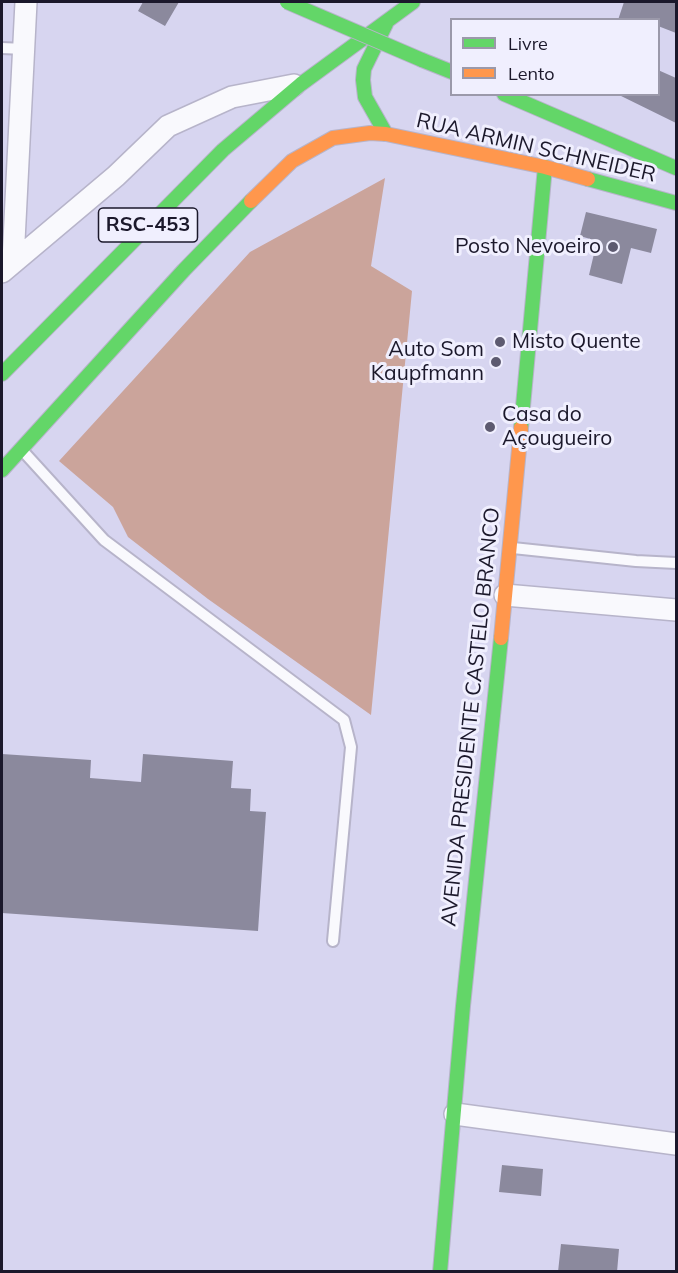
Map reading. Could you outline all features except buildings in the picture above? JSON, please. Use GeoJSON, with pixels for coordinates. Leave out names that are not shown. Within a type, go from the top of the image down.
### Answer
{"type":"FeatureCollection","features":[{"type":"Feature","properties":{"kind":"main road"},"geometry":{"type":"LineString","coordinates":[[287,2],[450,71]]}},
{"type":"Feature","properties":{"kind":"main road","name":"RSC-453"},"geometry":{"type":"LineString","coordinates":[[2,374],[223,150],[301,84],[413,2]]}},
{"type":"Feature","properties":{"kind":"main road"},"geometry":{"type":"LineString","coordinates":[[367,15],[398,29]]}},
{"type":"Feature","properties":{"kind":"main road"},"geometry":{"type":"LineString","coordinates":[[386,134],[365,97],[363,80],[364,69],[388,19]]}},
{"type":"Feature","properties":{"kind":"main road"},"geometry":{"type":"LineString","coordinates":[[509,96],[676,168]]}},
{"type":"Feature","properties":{"kind":"main road","name":"RUA ARMIN SCHNEIDER"},"geometry":{"type":"LineString","coordinates":[[2,470],[184,270],[292,161],[333,138],[370,133],[386,134],[545,167],[563,179],[676,203]]}},
{"type":"Feature","properties":{"kind":"main road","name":"AVENIDA PRESIDENTE CASTELO BRANCO"},"geometry":{"type":"LineString","coordinates":[[440,1272],[468,1116],[463,1006],[519,596],[509,548],[545,167]]}},
{"type":"Feature","properties":{"kind":"street"},"geometry":{"type":"LineString","coordinates":[[7,267],[26,2]]}},
{"type":"Feature","properties":{"kind":"street"},"geometry":{"type":"LineString","coordinates":[[7,267],[116,176],[168,126],[232,98],[301,84]]}},
{"type":"Feature","properties":{"kind":"street"},"geometry":{"type":"LineString","coordinates":[[519,596],[676,610]]}},
{"type":"Feature","properties":{"kind":"street"},"geometry":{"type":"LineString","coordinates":[[468,1116],[676,1144]]}},
{"type":"Feature","properties":{"kind":"lane"},"geometry":{"type":"LineString","coordinates":[[2,48],[24,49]]}},
{"type":"Feature","properties":{"kind":"lane"},"geometry":{"type":"LineString","coordinates":[[20,448],[104,540],[344,720],[351,747],[333,941]]}},
{"type":"Feature","properties":{"kind":"lane"},"geometry":{"type":"LineString","coordinates":[[509,548],[676,563]]}},
{"type":"Feature","properties":{"kind":"shaded area"},"geometry":{"type":"Polygon","coordinates":[[[385,178],[371,266],[412,291],[371,715],[208,599],[128,537],[113,507],[59,461],[250,252],[385,178]]]}},
{"type":"Feature","properties":{"kind":"traffic: fast"},"geometry":{"type":"LineString","coordinates":[[287,2],[422,60]]}},
{"type":"Feature","properties":{"kind":"traffic: fast"},"geometry":{"type":"LineString","coordinates":[[2,374],[223,150],[301,84],[413,2]]}},
{"type":"Feature","properties":{"kind":"traffic: fast"},"geometry":{"type":"LineString","coordinates":[[386,24],[364,69],[363,80],[365,97],[386,134]]}},
{"type":"Feature","properties":{"kind":"traffic: fast"},"geometry":{"type":"LineString","coordinates":[[422,60],[450,71]]}},
{"type":"Feature","properties":{"kind":"traffic: fast"},"geometry":{"type":"LineString","coordinates":[[509,96],[676,168]]}},
{"type":"Feature","properties":{"kind":"traffic: fast"},"geometry":{"type":"LineString","coordinates":[[521,428],[545,167]]}},
{"type":"Feature","properties":{"kind":"traffic: fast"},"geometry":{"type":"LineString","coordinates":[[588,179],[676,203]]}},
{"type":"Feature","properties":{"kind":"traffic: fast"},"geometry":{"type":"LineString","coordinates":[[2,470],[184,270],[251,201]]}},
{"type":"Feature","properties":{"kind":"traffic: fast"},"geometry":{"type":"LineString","coordinates":[[440,1272],[463,1006],[501,638]]}},
{"type":"Feature","properties":{"kind":"traffic: slow"},"geometry":{"type":"LineString","coordinates":[[251,201],[292,161],[333,138],[370,133],[386,134],[545,167],[588,179]]}},
{"type":"Feature","properties":{"kind":"traffic: slow"},"geometry":{"type":"LineString","coordinates":[[501,638],[521,428]]}},
{"type":"Feature","properties":{"kind":"place","name":"Posto Nevoeiro"},"geometry":{"type":"Point","coordinates":[613,247]}},
{"type":"Feature","properties":{"kind":"place","name":"Misto Quente"},"geometry":{"type":"Point","coordinates":[500,342]}},
{"type":"Feature","properties":{"kind":"place","name":"Auto Som Kaupfmann"},"geometry":{"type":"Point","coordinates":[496,362]}},
{"type":"Feature","properties":{"kind":"place","name":"Casa do Açougueiro"},"geometry":{"type":"Point","coordinates":[490,427]}}]}
